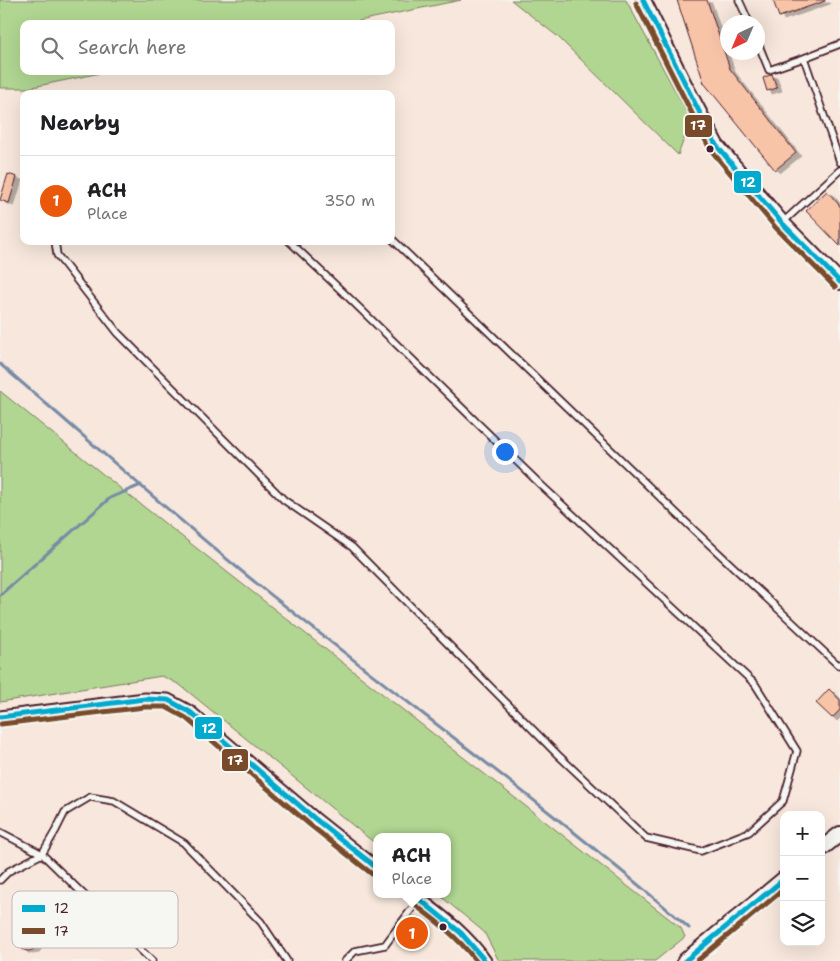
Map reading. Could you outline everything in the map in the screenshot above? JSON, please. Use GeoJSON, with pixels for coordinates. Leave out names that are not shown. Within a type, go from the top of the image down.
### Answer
{"type":"FeatureCollection","features":[{"type":"Feature","properties":{"kind":"street"},"geometry":{"type":"LineString","coordinates":[[642,0],[716,145],[782,223],[840,282]]}},
{"type":"Feature","properties":{"kind":"street"},"geometry":{"type":"LineString","coordinates":[[0,718],[145,700],[168,700],[190,712],[314,818],[373,865]]}},
{"type":"Feature","properties":{"kind":"street"},"geometry":{"type":"LineString","coordinates":[[825,846],[840,834]]}},
{"type":"Feature","properties":{"kind":"street"},"geometry":{"type":"LineString","coordinates":[[685,961],[780,882]]}},
{"type":"Feature","properties":{"kind":"street"},"geometry":{"type":"LineString","coordinates":[[419,898],[448,921],[474,946],[485,961]]}},
{"type":"Feature","properties":{"kind":"lane"},"geometry":{"type":"LineString","coordinates":[[740,0],[746,15]]}},
{"type":"Feature","properties":{"kind":"lane"},"geometry":{"type":"LineString","coordinates":[[765,60],[769,70],[840,44]]}},
{"type":"Feature","properties":{"kind":"lane"},"geometry":{"type":"LineString","coordinates":[[804,58],[840,162]]}},
{"type":"Feature","properties":{"kind":"lane"},"geometry":{"type":"LineString","coordinates":[[782,223],[840,170]]}},
{"type":"Feature","properties":{"kind":"lane"},"geometry":{"type":"LineString","coordinates":[[395,242],[694,530],[838,665],[840,664]]}},
{"type":"Feature","properties":{"kind":"lane"},"geometry":{"type":"LineString","coordinates":[[56,245],[57,255],[124,340],[284,500],[352,546],[558,755],[646,838],[701,851],[749,832],[783,801],[797,751],[755,684],[540,484],[293,245]]}},
{"type":"Feature","properties":{"kind":"lane"},"geometry":{"type":"LineString","coordinates":[[0,880],[9,871],[42,854],[64,812],[90,797],[114,801],[184,843],[261,922],[287,961]]}},
{"type":"Feature","properties":{"kind":"lane"},"geometry":{"type":"LineString","coordinates":[[0,832],[42,854],[80,891]]}},
{"type":"Feature","properties":{"kind":"lane"},"geometry":{"type":"LineString","coordinates":[[345,961],[355,951],[385,945],[415,898]]}},
{"type":"Feature","properties":{"kind":"lane"},"geometry":{"type":"LineString","coordinates":[[139,948],[152,961]]}},
{"type":"Feature","properties":{"kind":"shaded area"},"geometry":{"type":"Polygon","coordinates":[[[0,0],[840,0],[840,961],[0,961],[0,0]]]}},
{"type":"Feature","properties":{"kind":"green space"},"geometry":{"type":"Polygon","coordinates":[[[0,0],[461,0],[364,20],[20,20],[20,75],[91,75],[28,88],[0,88],[0,0]]]}},
{"type":"Feature","properties":{"kind":"green space"},"geometry":{"type":"Polygon","coordinates":[[[511,0],[626,0],[691,120],[678,155],[557,36],[511,0]]]}},
{"type":"Feature","properties":{"kind":"green space"},"geometry":{"type":"Polygon","coordinates":[[[0,391],[125,492],[681,928],[685,937],[655,961],[499,961],[484,932],[443,898],[451,898],[451,833],[373,833],[373,842],[180,685],[162,676],[0,702],[0,391]]]}},
{"type":"Feature","properties":{"kind":"building"},"geometry":{"type":"Polygon","coordinates":[[[677,0],[707,0],[720,39],[720,60],[727,60],[730,69],[796,153],[775,170],[704,83],[677,0]]]}},
{"type":"Feature","properties":{"kind":"building"},"geometry":{"type":"Polygon","coordinates":[[[773,0],[825,0],[825,1],[779,17],[773,0]]]}},
{"type":"Feature","properties":{"kind":"building"},"geometry":{"type":"Polygon","coordinates":[[[772,74],[777,88],[767,91],[763,78],[772,74]]]}},
{"type":"Feature","properties":{"kind":"building"},"geometry":{"type":"Polygon","coordinates":[[[8,174],[17,177],[9,203],[0,200],[8,174]]]}},
{"type":"Feature","properties":{"kind":"building"},"geometry":{"type":"Polygon","coordinates":[[[827,191],[840,206],[840,246],[806,211],[827,191]]]}},
{"type":"Feature","properties":{"kind":"building"},"geometry":{"type":"Polygon","coordinates":[[[829,689],[840,700],[840,710],[832,718],[816,703],[829,689]]]}},
{"type":"Feature","properties":{"kind":"building"},"geometry":{"type":"Polygon","coordinates":[[[416,922],[423,929],[408,944],[401,936],[416,922]]]}},
{"type":"Feature","properties":{"kind":"building"},"geometry":{"type":"Polygon","coordinates":[[[21,948],[35,948],[28,951],[21,948]]]}},
{"type":"Feature","properties":{"kind":"waterway"},"geometry":{"type":"LineString","coordinates":[[0,364],[245,574],[580,837],[689,928]]}},
{"type":"Feature","properties":{"kind":"waterway"},"geometry":{"type":"LineString","coordinates":[[0,595],[110,498],[141,485]]}},
{"type":"Feature","properties":{"kind":"transit line","name":"12"},"geometry":{"type":"LineString","coordinates":[[643,0],[716,145],[782,223],[840,282]]}},
{"type":"Feature","properties":{"kind":"transit line","name":"17"},"geometry":{"type":"LineString","coordinates":[[636,3],[710,149],[776,228],[835,287]]}},
{"type":"Feature","properties":{"kind":"transit line","name":"12"},"geometry":{"type":"LineString","coordinates":[[0,717],[145,699],[168,700],[190,712],[314,818],[373,865]]}},
{"type":"Feature","properties":{"kind":"transit line","name":"17"},"geometry":{"type":"LineString","coordinates":[[1,724],[145,707],[166,707],[186,718],[309,824],[372,874]]}},
{"type":"Feature","properties":{"kind":"transit line","name":"12"},"geometry":{"type":"LineString","coordinates":[[685,961],[780,882]]}},
{"type":"Feature","properties":{"kind":"transit line","name":"17"},"geometry":{"type":"LineString","coordinates":[[697,961],[780,892]]}},
{"type":"Feature","properties":{"kind":"transit line","name":"12"},"geometry":{"type":"LineString","coordinates":[[418,898],[461,933],[485,961]]}},
{"type":"Feature","properties":{"kind":"transit line","name":"17"},"geometry":{"type":"LineString","coordinates":[[408,900],[453,935],[476,961]]}},
{"type":"Feature","properties":{"kind":"place","name":"АСН"},"geometry":{"type":"Point","coordinates":[412,933]}}]}
